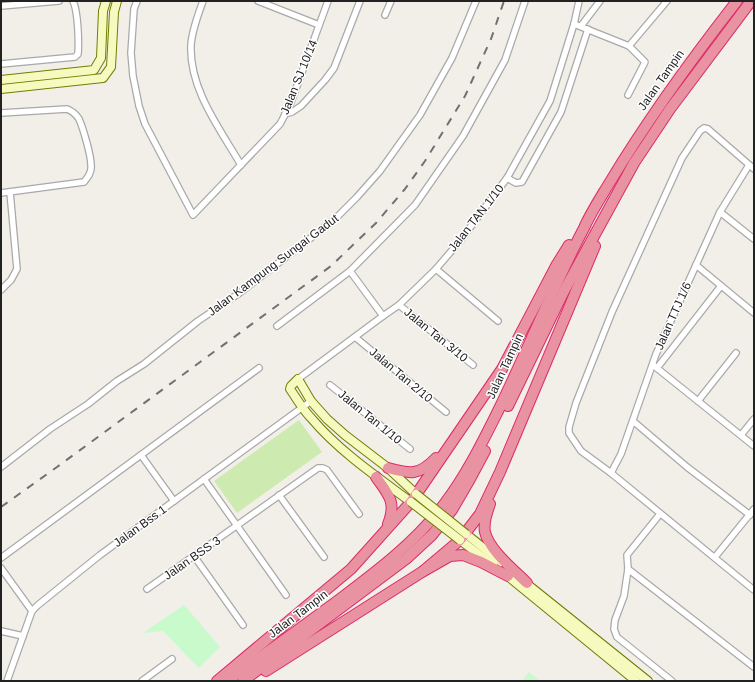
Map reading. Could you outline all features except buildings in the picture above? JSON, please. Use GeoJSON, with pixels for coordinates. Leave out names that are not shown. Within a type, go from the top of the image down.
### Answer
{"type":"FeatureCollection","features":[{"type":"Feature","properties":{"kind":"highway","name":"Jalan Tampin"},"geometry":{"type":"LineString","coordinates":[[227,681],[278,646],[375,572],[409,542],[445,503],[486,437],[584,227],[625,157],[660,102],[736,1]]}},
{"type":"Feature","properties":{"kind":"highway","name":"Jalan Tampin"},"geometry":{"type":"LineString","coordinates":[[243,681],[406,559],[432,535],[443,522],[470,479],[521,380],[564,291],[634,164],[670,109],[751,1]]}},
{"type":"Feature","properties":{"kind":"highway"},"geometry":{"type":"LineString","coordinates":[[422,572],[463,537],[480,514],[500,472],[599,236],[603,219]]}},
{"type":"Feature","properties":{"kind":"highway"},"geometry":{"type":"LineString","coordinates":[[217,681],[350,568],[385,531],[413,498],[502,369],[556,266],[570,244],[584,227]]}},
{"type":"Feature","properties":{"kind":"highway"},"geometry":{"type":"LineString","coordinates":[[388,468],[406,473],[417,472],[428,467],[455,438]]}},
{"type":"Feature","properties":{"kind":"highway"},"geometry":{"type":"LineString","coordinates":[[500,472],[486,518],[485,532],[492,547],[527,583]]}},
{"type":"Feature","properties":{"kind":"highway"},"geometry":{"type":"LineString","coordinates":[[376,477],[390,497],[393,506],[392,515],[385,531]]}},
{"type":"Feature","properties":{"kind":"highway"},"geometry":{"type":"LineString","coordinates":[[251,681],[422,572],[450,556],[463,555],[481,562],[508,576]]}},
{"type":"Feature","properties":{"kind":"street"},"geometry":{"type":"LineString","coordinates":[[1,6],[59,1]]}},
{"type":"Feature","properties":{"kind":"street"},"geometry":{"type":"LineString","coordinates":[[1,64],[75,57],[78,54],[78,49],[75,6],[73,1]]}},
{"type":"Feature","properties":{"kind":"street"},"geometry":{"type":"LineString","coordinates":[[1,80],[94,70],[101,58],[103,11],[106,1]]}},
{"type":"Feature","properties":{"kind":"street"},"geometry":{"type":"LineString","coordinates":[[1,89],[103,78],[111,67],[114,12],[117,1]]}},
{"type":"Feature","properties":{"kind":"street","name":"Jalan SJ 10/14"},"geometry":{"type":"LineString","coordinates":[[136,1],[134,9],[131,53],[133,76],[139,106],[145,124],[193,215],[280,124],[290,105],[328,1]]}},
{"type":"Feature","properties":{"kind":"street"},"geometry":{"type":"LineString","coordinates":[[203,1],[195,23],[191,44],[192,61],[196,79],[206,105],[240,165]]}},
{"type":"Feature","properties":{"kind":"street"},"geometry":{"type":"LineString","coordinates":[[285,114],[292,112],[301,106],[334,68],[360,1]]}},
{"type":"Feature","properties":{"kind":"street"},"geometry":{"type":"LineString","coordinates":[[386,15],[391,1]]}},
{"type":"Feature","properties":{"kind":"street","name":"Jalan Kampung Sungai Gadut"},"geometry":{"type":"LineString","coordinates":[[1,467],[50,429],[88,404],[117,381],[144,364],[198,321],[238,294],[338,216],[380,171],[420,115],[452,58],[476,1]]}},
{"type":"Feature","properties":{"kind":"street"},"geometry":{"type":"LineString","coordinates":[[277,326],[350,271],[415,205],[461,139],[505,60],[525,1]]}},
{"type":"Feature","properties":{"kind":"street","name":"Jalan TAN 1/10"},"geometry":{"type":"LineString","coordinates":[[298,380],[399,305],[436,269],[460,241],[507,178],[550,101],[574,24],[579,1]]}},
{"type":"Feature","properties":{"kind":"street"},"geometry":{"type":"LineString","coordinates":[[581,26],[600,1]]}},
{"type":"Feature","properties":{"kind":"street"},"geometry":{"type":"LineString","coordinates":[[630,46],[667,1]]}},
{"type":"Feature","properties":{"kind":"street"},"geometry":{"type":"LineString","coordinates":[[262,2],[319,25]]}},
{"type":"Feature","properties":{"kind":"street"},"geometry":{"type":"LineString","coordinates":[[574,24],[630,46],[645,62],[628,96]]}},
{"type":"Feature","properties":{"kind":"street"},"geometry":{"type":"LineString","coordinates":[[507,178],[516,183],[522,182],[561,112],[588,29]]}},
{"type":"Feature","properties":{"kind":"street"},"geometry":{"type":"LineString","coordinates":[[1,113],[67,109],[74,112],[79,119],[92,166],[90,175],[84,182],[1,193]]}},
{"type":"Feature","properties":{"kind":"street"},"geometry":{"type":"LineString","coordinates":[[752,167],[708,129],[704,128],[700,131],[682,158],[632,266],[592,358],[576,403],[569,427],[569,433],[581,452],[611,473],[754,590]]}},
{"type":"Feature","properties":{"kind":"street","name":"Jalan TTJ 1/6"},"geometry":{"type":"LineString","coordinates":[[611,473],[621,454],[655,366],[656,354],[720,212],[752,167]]}},
{"type":"Feature","properties":{"kind":"street"},"geometry":{"type":"LineString","coordinates":[[1,290],[11,280],[17,269],[10,192]]}},
{"type":"Feature","properties":{"kind":"street"},"geometry":{"type":"LineString","coordinates":[[720,212],[754,239]]}},
{"type":"Feature","properties":{"kind":"street"},"geometry":{"type":"LineString","coordinates":[[696,265],[754,313]]}},
{"type":"Feature","properties":{"kind":"street"},"geometry":{"type":"LineString","coordinates":[[436,269],[498,321]]}},
{"type":"Feature","properties":{"kind":"street"},"geometry":{"type":"LineString","coordinates":[[350,271],[383,316]]}},
{"type":"Feature","properties":{"kind":"street"},"geometry":{"type":"LineString","coordinates":[[721,286],[655,366],[754,446]]}},
{"type":"Feature","properties":{"kind":"street","name":"Jalan Tan 3/10"},"geometry":{"type":"LineString","coordinates":[[399,305],[473,365]]}},
{"type":"Feature","properties":{"kind":"street","name":"Jalan Tan 2/10"},"geometry":{"type":"LineString","coordinates":[[355,337],[446,412]]}},
{"type":"Feature","properties":{"kind":"street"},"geometry":{"type":"LineString","coordinates":[[698,401],[736,353]]}},
{"type":"Feature","properties":{"kind":"street"},"geometry":{"type":"LineString","coordinates":[[1,558],[259,368]]}},
{"type":"Feature","properties":{"kind":"street"},"geometry":{"type":"LineString","coordinates":[[413,498],[388,468],[345,435],[327,419],[310,401],[298,380],[291,386],[290,389],[302,407],[327,435],[376,477],[413,498],[463,537],[527,583],[608,653],[636,681]]}},
{"type":"Feature","properties":{"kind":"street","name":"Jalan Tan 1/10"},"geometry":{"type":"LineString","coordinates":[[330,385],[410,449]]}},
{"type":"Feature","properties":{"kind":"street","name":"Jalan Bss 1"},"geometry":{"type":"LineString","coordinates":[[32,611],[86,566],[310,401]]}},
{"type":"Feature","properties":{"kind":"street"},"geometry":{"type":"LineString","coordinates":[[741,435],[754,419]]}},
{"type":"Feature","properties":{"kind":"street"},"geometry":{"type":"LineString","coordinates":[[633,421],[687,466],[750,515]]}},
{"type":"Feature","properties":{"kind":"street"},"geometry":{"type":"LineString","coordinates":[[141,455],[174,501]]}},
{"type":"Feature","properties":{"kind":"street","name":"Jalan BSS 3"},"geometry":{"type":"LineString","coordinates":[[147,589],[318,468],[327,470],[359,514]]}},
{"type":"Feature","properties":{"kind":"street"},"geometry":{"type":"LineString","coordinates":[[204,479],[286,595]]}},
{"type":"Feature","properties":{"kind":"street"},"geometry":{"type":"LineString","coordinates":[[280,495],[324,557]]}},
{"type":"Feature","properties":{"kind":"street"},"geometry":{"type":"LineString","coordinates":[[715,557],[754,509]]}},
{"type":"Feature","properties":{"kind":"street"},"geometry":{"type":"LineString","coordinates":[[660,514],[627,555],[628,569],[624,596],[615,620],[614,629],[617,637],[672,681]]}},
{"type":"Feature","properties":{"kind":"street"},"geometry":{"type":"LineString","coordinates":[[463,537],[508,576],[608,653],[648,681]]}},
{"type":"Feature","properties":{"kind":"street"},"geometry":{"type":"LineString","coordinates":[[194,556],[243,625]]}},
{"type":"Feature","properties":{"kind":"street"},"geometry":{"type":"LineString","coordinates":[[1,568],[32,611],[7,681]]}},
{"type":"Feature","properties":{"kind":"street"},"geometry":{"type":"LineString","coordinates":[[628,569],[754,667]]}},
{"type":"Feature","properties":{"kind":"street"},"geometry":{"type":"LineString","coordinates":[[1,631],[23,636]]}},
{"type":"Feature","properties":{"kind":"street"},"geometry":{"type":"LineString","coordinates":[[142,681],[172,659]]}},
{"type":"Feature","properties":{"kind":"green space"},"geometry":{"type":"Polygon","coordinates":[[[299,420],[322,452],[237,513],[214,481],[299,420]]]}},
{"type":"Feature","properties":{"kind":"green space"},"geometry":{"type":"Polygon","coordinates":[[[184,605],[220,647],[199,668],[163,631],[143,633],[184,605]]]}},
{"type":"Feature","properties":{"kind":"green space"},"geometry":{"type":"Polygon","coordinates":[[[529,672],[540,681],[522,681],[529,672]]]}},
{"type":"Feature","properties":{"kind":"railway"},"geometry":{"type":"LineString","coordinates":[[1,507],[331,266],[376,223],[405,189],[425,161],[465,96],[491,39],[504,1]]}}]}
